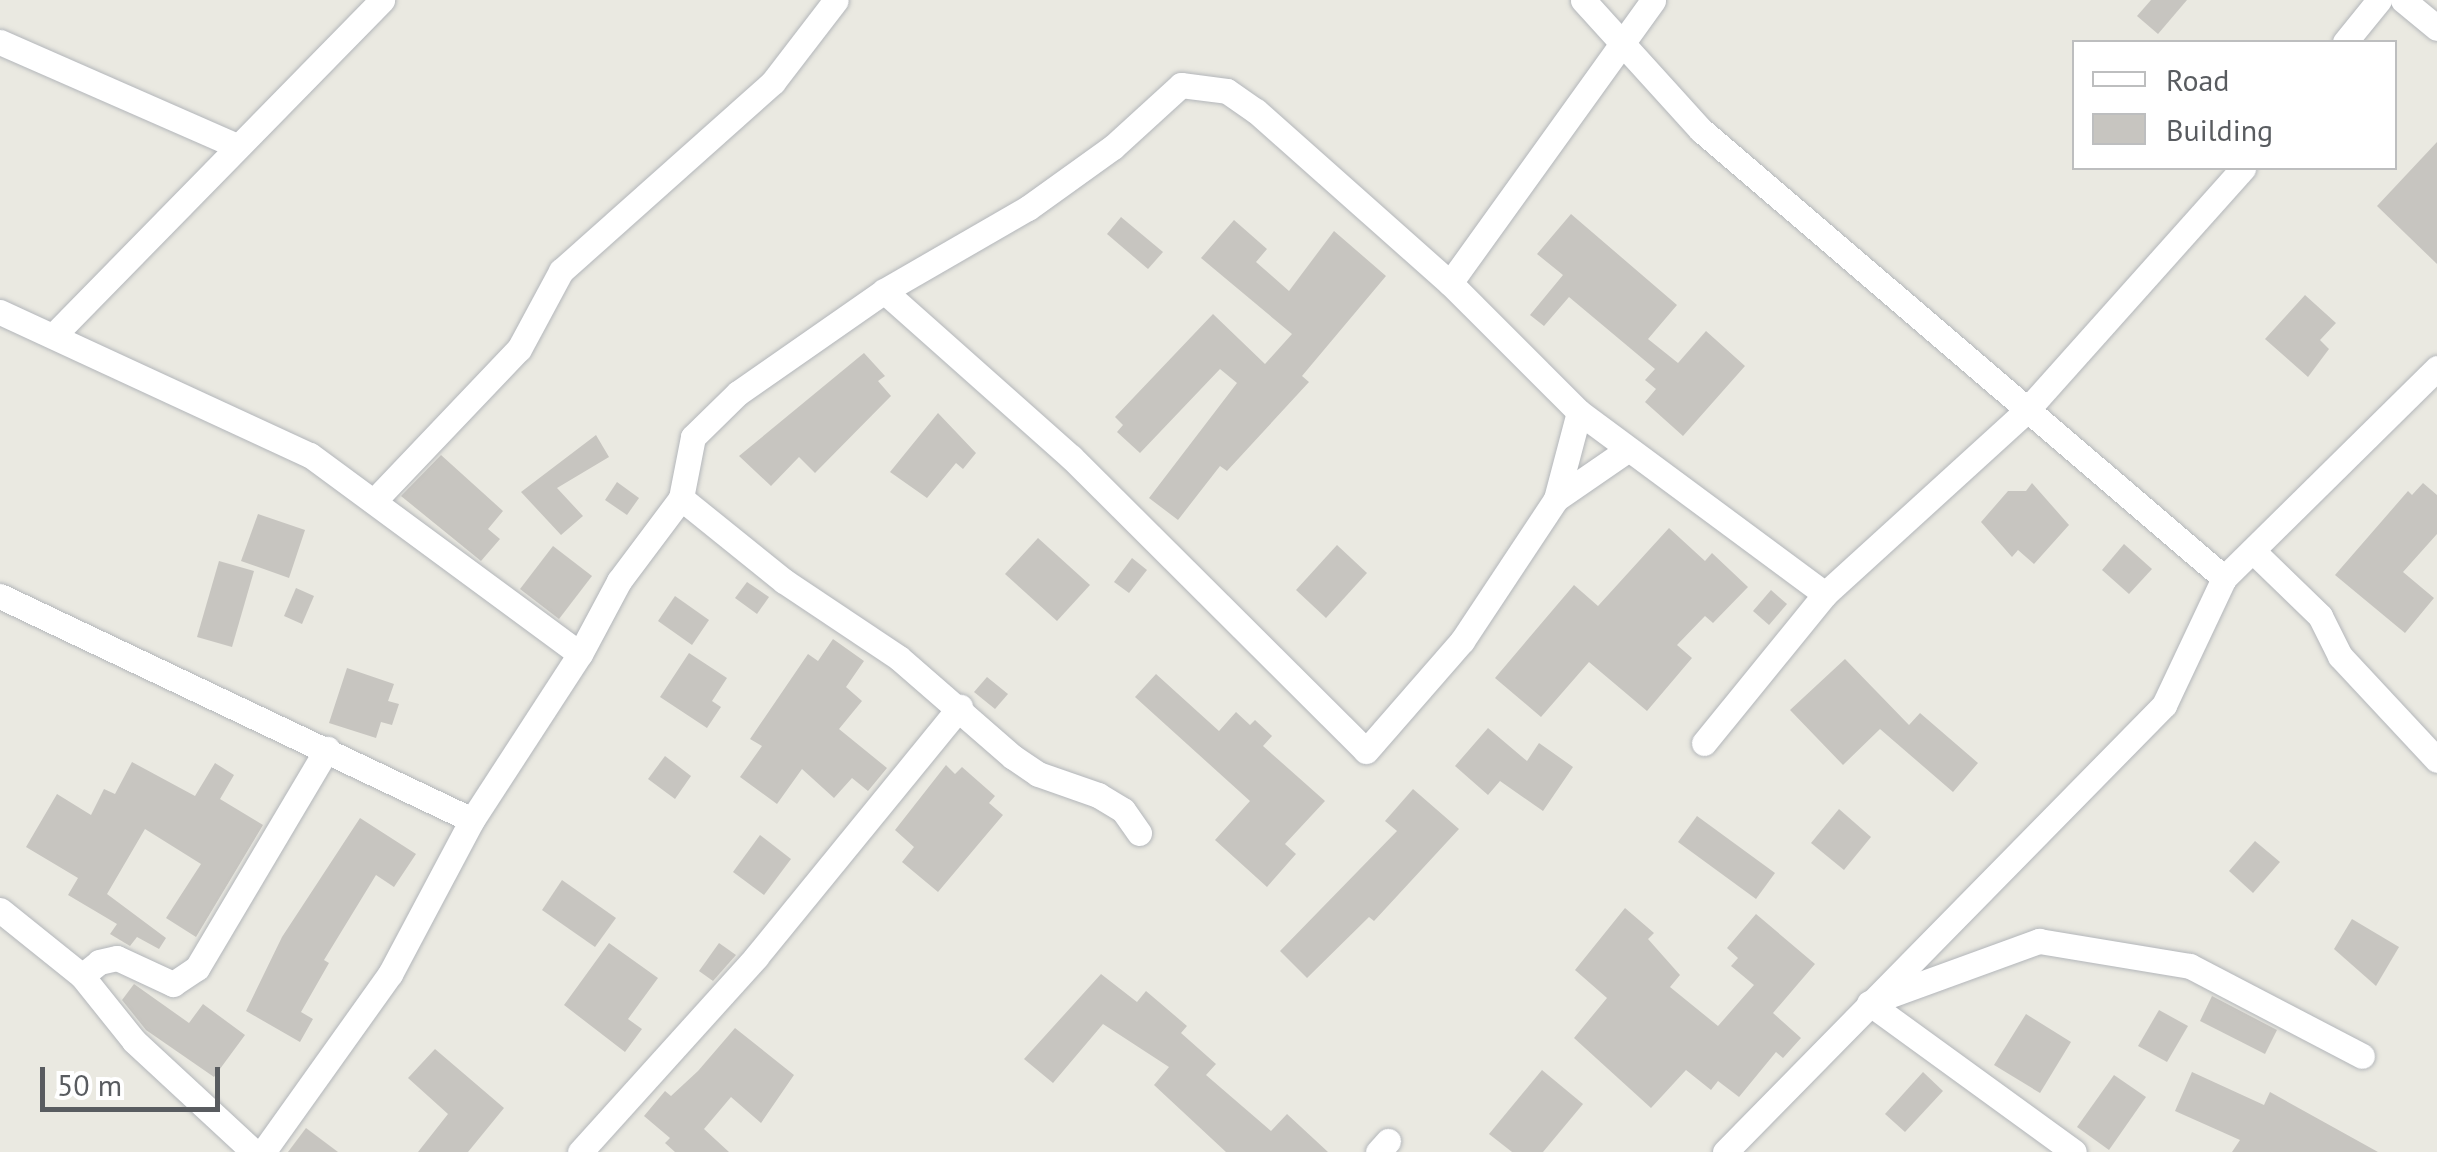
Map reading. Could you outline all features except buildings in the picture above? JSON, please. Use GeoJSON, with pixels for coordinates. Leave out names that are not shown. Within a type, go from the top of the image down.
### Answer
{"type":"FeatureCollection","features":[{"type":"Feature","properties":{"kind":"street"},"geometry":{"type":"LineString","coordinates":[[54,336],[382,0]]}},
{"type":"Feature","properties":{"kind":"street"},"geometry":{"type":"LineString","coordinates":[[374,501],[519,350],[561,271],[773,82],[836,0]]}},
{"type":"Feature","properties":{"kind":"street"},"geometry":{"type":"LineString","coordinates":[[1583,0],[1702,130],[2224,578]]}},
{"type":"Feature","properties":{"kind":"street"},"geometry":{"type":"LineString","coordinates":[[1450,283],[1653,0]]}},
{"type":"Feature","properties":{"kind":"street"},"geometry":{"type":"LineString","coordinates":[[2347,40],[2379,0]]}},
{"type":"Feature","properties":{"kind":"street"},"geometry":{"type":"LineString","coordinates":[[2403,0],[2437,28]]}},
{"type":"Feature","properties":{"kind":"street"},"geometry":{"type":"LineString","coordinates":[[0,42],[237,146]]}},
{"type":"Feature","properties":{"kind":"street"},"geometry":{"type":"LineString","coordinates":[[263,1152],[390,974],[472,820],[580,654],[619,581],[681,498],[693,437],[738,393],[884,291],[1028,208],[1113,146],[1182,85],[1206,84],[1256,111],[1450,283],[1579,412],[1825,594]]}},
{"type":"Feature","properties":{"kind":"street"},"geometry":{"type":"LineString","coordinates":[[1704,743],[1825,594],[2026,411],[2241,170]]}},
{"type":"Feature","properties":{"kind":"street"},"geometry":{"type":"LineString","coordinates":[[884,291],[1071,458],[1366,752],[1462,641],[1556,499],[1579,412]]}},
{"type":"Feature","properties":{"kind":"street"},"geometry":{"type":"LineString","coordinates":[[0,312],[310,456],[580,654]]}},
{"type":"Feature","properties":{"kind":"street"},"geometry":{"type":"LineString","coordinates":[[1726,1152],[2164,705],[2224,578],[2437,368]]}},
{"type":"Feature","properties":{"kind":"street"},"geometry":{"type":"LineString","coordinates":[[1556,499],[1626,450]]}},
{"type":"Feature","properties":{"kind":"street"},"geometry":{"type":"LineString","coordinates":[[681,498],[960,707],[1026,766],[1098,794],[1123,810],[1139,833]]}},
{"type":"Feature","properties":{"kind":"street"},"geometry":{"type":"LineString","coordinates":[[2254,552],[2320,616],[2340,656],[2437,760]]}},
{"type":"Feature","properties":{"kind":"street"},"geometry":{"type":"LineString","coordinates":[[0,596],[472,820]]}},
{"type":"Feature","properties":{"kind":"street"},"geometry":{"type":"LineString","coordinates":[[580,1152],[756,957],[960,707]]}},
{"type":"Feature","properties":{"kind":"street"},"geometry":{"type":"LineString","coordinates":[[82,976],[99,962],[117,958],[174,984],[198,968],[327,749]]}},
{"type":"Feature","properties":{"kind":"street"},"geometry":{"type":"LineString","coordinates":[[0,910],[82,976],[134,1041],[254,1152]]}},
{"type":"Feature","properties":{"kind":"street"},"geometry":{"type":"LineString","coordinates":[[1869,1003],[2039,941],[2190,966],[2362,1056]]}},
{"type":"Feature","properties":{"kind":"street"},"geometry":{"type":"LineString","coordinates":[[1869,1003],[2074,1152]]}}]}
